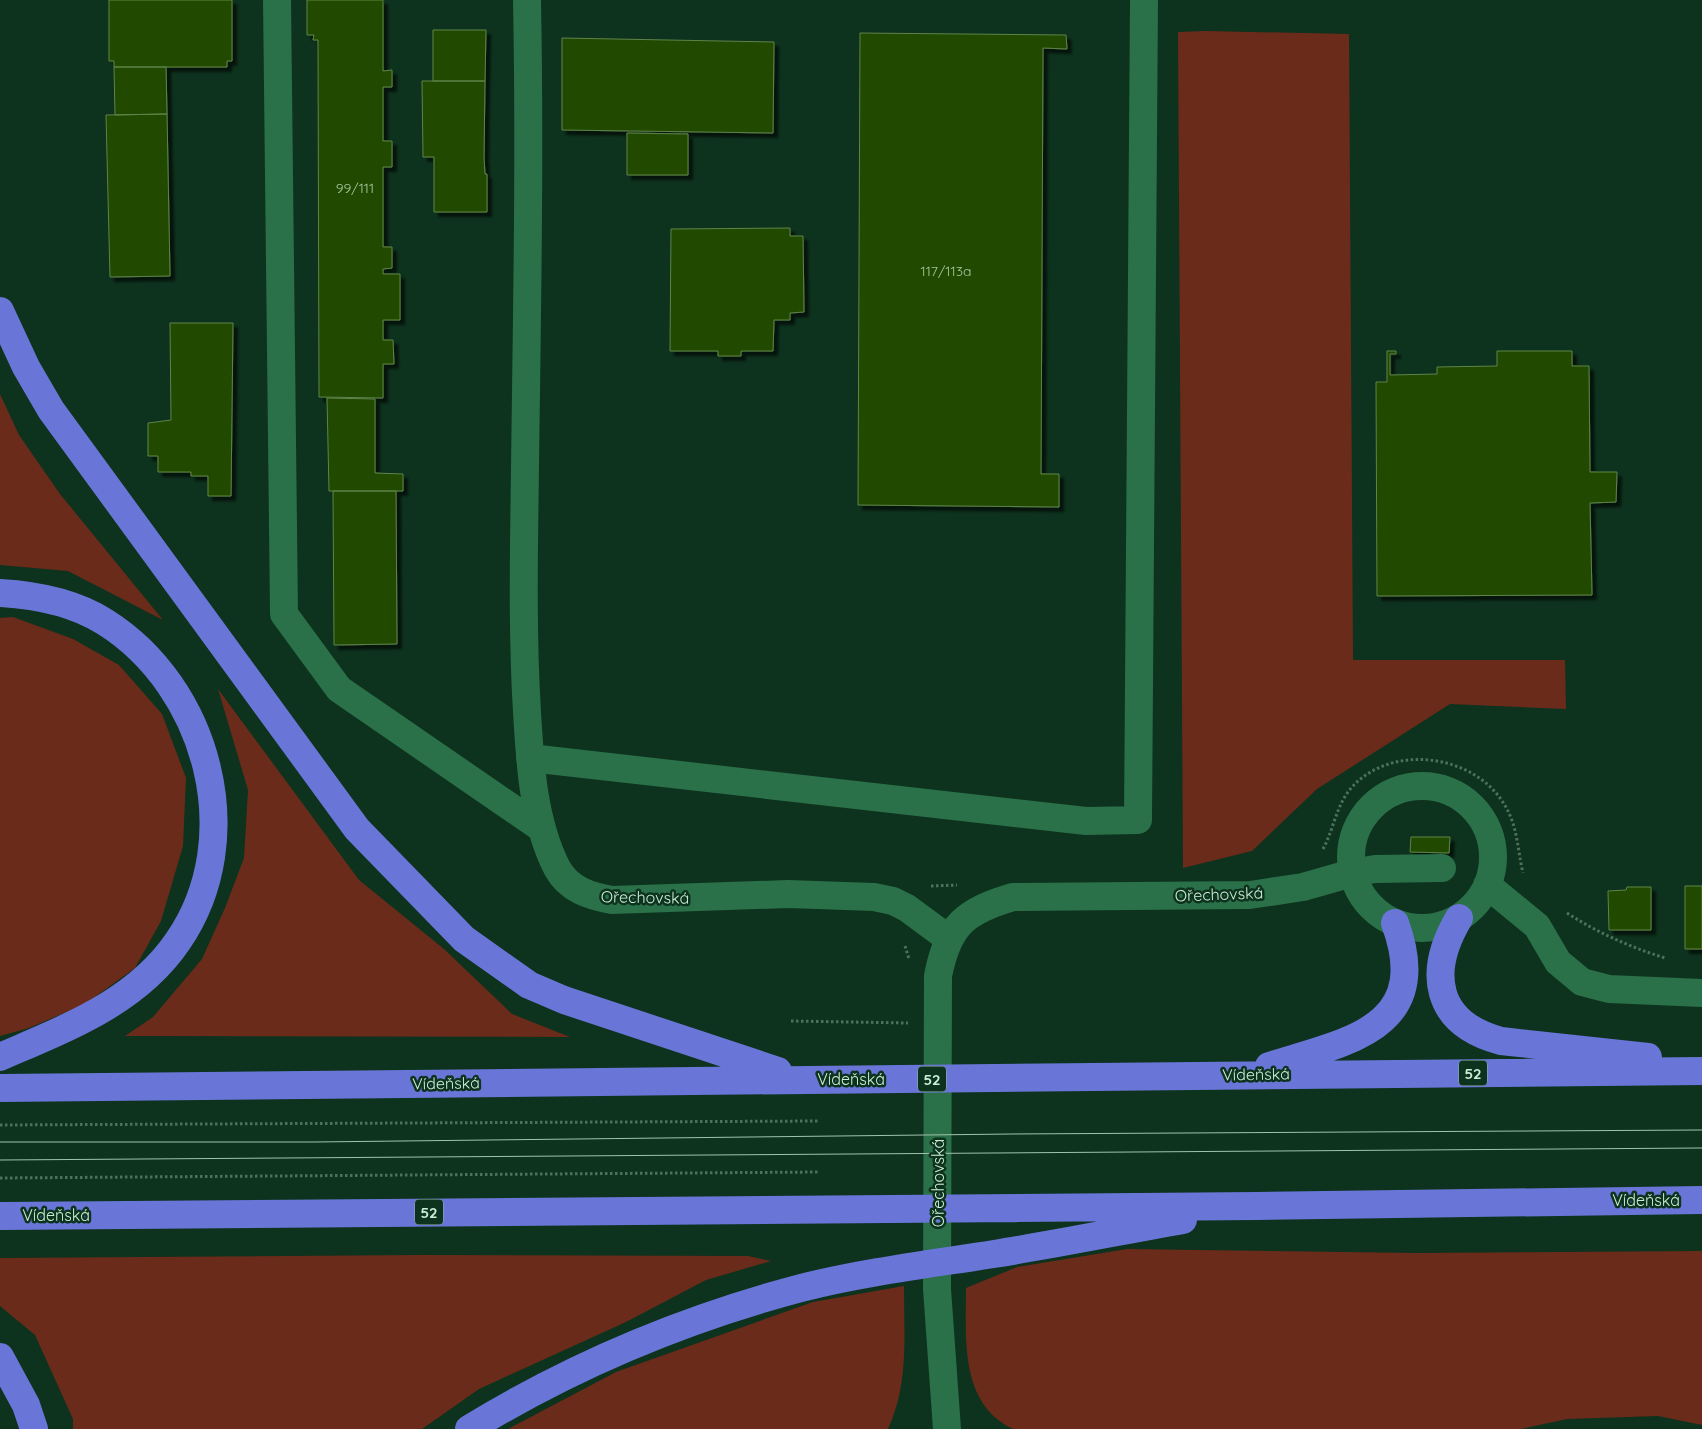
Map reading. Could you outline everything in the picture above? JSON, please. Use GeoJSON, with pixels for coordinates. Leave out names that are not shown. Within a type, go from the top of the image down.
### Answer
{"type":"FeatureCollection","features":[{"type":"Feature","properties":{"kind":"highway"},"geometry":{"type":"LineString","coordinates":[[0,311],[26,367],[51,410],[357,829],[464,939],[529,985],[564,1000],[801,1079]]}},
{"type":"Feature","properties":{"kind":"highway"},"geometry":{"type":"LineString","coordinates":[[0,593],[38,597],[82,611],[111,626],[144,654],[159,670],[189,715],[206,763],[214,816],[213,842],[202,895],[192,918],[163,961],[120,1000],[88,1018],[0,1057]]}},
{"type":"Feature","properties":{"kind":"highway"},"geometry":{"type":"LineString","coordinates":[[1459,918],[1442,951],[1441,987],[1448,1004],[1457,1017],[1469,1028],[1483,1036],[1501,1041],[1702,1062]]}},
{"type":"Feature","properties":{"kind":"highway"},"geometry":{"type":"LineString","coordinates":[[1244,1074],[1365,1034],[1389,1014],[1399,998],[1405,979],[1406,962],[1404,946],[1396,923]]}},
{"type":"Feature","properties":{"kind":"highway","name":"Vídeňská"},"geometry":{"type":"LineString","coordinates":[[0,1088],[801,1079],[1014,1079],[1244,1074],[1702,1071]]}},
{"type":"Feature","properties":{"kind":"highway","name":"Vídeňská"},"geometry":{"type":"LineString","coordinates":[[0,1216],[1256,1206],[1702,1200]]}},
{"type":"Feature","properties":{"kind":"highway"},"geometry":{"type":"LineString","coordinates":[[1558,1201],[1702,1215]]}},
{"type":"Feature","properties":{"kind":"highway"},"geometry":{"type":"LineString","coordinates":[[469,1429],[570,1372],[640,1342],[750,1302],[863,1275],[1008,1252],[1256,1206]]}},
{"type":"Feature","properties":{"kind":"highway"},"geometry":{"type":"LineString","coordinates":[[0,1357],[26,1405],[34,1429]]}},
{"type":"Feature","properties":{"kind":"street"},"geometry":{"type":"LineString","coordinates":[[277,0],[284,614],[339,689],[542,828]]}},
{"type":"Feature","properties":{"kind":"street"},"geometry":{"type":"LineString","coordinates":[[527,0],[530,118],[522,636],[530,758],[542,828]]}},
{"type":"Feature","properties":{"kind":"street"},"geometry":{"type":"LineString","coordinates":[[530,758],[1086,821],[1138,820],[1144,0]]}},
{"type":"Feature","properties":{"kind":"street"},"geometry":{"type":"LineString","coordinates":[[1428,786],[1449,791],[1459,796],[1480,816],[1491,839],[1493,855],[1487,885],[1472,908],[1450,922],[1429,928],[1413,928],[1396,923],[1370,906],[1363,897],[1352,873],[1353,838],[1360,822],[1370,808],[1381,798],[1401,788],[1428,786]]}},
{"type":"Feature","properties":{"kind":"street","name":"Ořechovská"},"geometry":{"type":"LineString","coordinates":[[542,828],[558,870],[572,886],[590,896],[612,900],[788,894],[874,896],[893,901],[907,908],[949,939]]}},
{"type":"Feature","properties":{"kind":"street","name":"Ořechovská"},"geometry":{"type":"LineString","coordinates":[[947,1429],[937,1289],[938,976],[949,939],[964,918],[984,906],[1013,897],[1250,895],[1304,887],[1352,873],[1375,869],[1442,868]]}},
{"type":"Feature","properties":{"kind":"street"},"geometry":{"type":"LineString","coordinates":[[1487,885],[1537,926],[1558,962],[1582,982],[1609,989],[1702,993]]}},
{"type":"Feature","properties":{"kind":"path"},"geometry":{"type":"LineString","coordinates":[[1317,853],[1323,849],[1328,839],[1341,804],[1352,788],[1366,775],[1386,765],[1408,760],[1430,759],[1452,764],[1468,771],[1488,785],[1503,802],[1514,822],[1524,877]]}},
{"type":"Feature","properties":{"kind":"path"},"geometry":{"type":"LineString","coordinates":[[926,885],[941,887],[961,884]]}},
{"type":"Feature","properties":{"kind":"path"},"geometry":{"type":"LineString","coordinates":[[1563,910],[1591,928],[1632,948],[1667,959]]}},
{"type":"Feature","properties":{"kind":"path"},"geometry":{"type":"LineString","coordinates":[[902,941],[910,963]]}},
{"type":"Feature","properties":{"kind":"path"},"geometry":{"type":"LineString","coordinates":[[911,1032],[912,1015]]}},
{"type":"Feature","properties":{"kind":"path"},"geometry":{"type":"LineString","coordinates":[[791,1021],[912,1023]]}},
{"type":"Feature","properties":{"kind":"path"},"geometry":{"type":"LineString","coordinates":[[0,1126],[820,1121]]}},
{"type":"Feature","properties":{"kind":"path"},"geometry":{"type":"LineString","coordinates":[[0,1178],[820,1172]]}},
{"type":"Feature","properties":{"kind":"shaded area"},"geometry":{"type":"Polygon","coordinates":[[[1178,32],[1349,34],[1353,660],[1565,660],[1566,709],[1450,704],[1317,789],[1252,851],[1183,868],[1178,32]]]}},
{"type":"Feature","properties":{"kind":"shaded area"},"geometry":{"type":"Polygon","coordinates":[[[0,394],[19,435],[60,494],[163,620],[68,571],[0,565],[0,394]]]}},
{"type":"Feature","properties":{"kind":"shaded area"},"geometry":{"type":"Polygon","coordinates":[[[13,617],[73,639],[119,665],[162,714],[186,778],[183,846],[161,921],[135,968],[85,1004],[29,1028],[0,1036],[0,618],[13,617]]]}},
{"type":"Feature","properties":{"kind":"shaded area"},"geometry":{"type":"Polygon","coordinates":[[[218,689],[359,880],[444,949],[512,1014],[570,1037],[125,1036],[153,1017],[202,959],[225,908],[244,858],[248,790],[218,689]]]}},
{"type":"Feature","properties":{"kind":"shaded area"},"geometry":{"type":"Polygon","coordinates":[[[1127,1249],[1416,1253],[1702,1251],[1702,1425],[1658,1416],[1567,1419],[1521,1429],[1013,1429],[995,1418],[983,1403],[974,1386],[969,1368],[966,1288],[1017,1267],[1127,1249]]]}},
{"type":"Feature","properties":{"kind":"shaded area"},"geometry":{"type":"Polygon","coordinates":[[[423,1255],[748,1256],[771,1261],[706,1280],[626,1322],[479,1389],[422,1429],[73,1429],[73,1419],[35,1335],[0,1306],[0,1258],[423,1255]]]}},
{"type":"Feature","properties":{"kind":"shaded area"},"geometry":{"type":"Polygon","coordinates":[[[904,1286],[904,1359],[902,1377],[895,1412],[888,1429],[508,1429],[616,1372],[813,1302],[904,1286]]]}},
{"type":"Feature","properties":{"kind":"building"},"geometry":{"type":"Polygon","coordinates":[[[109,0],[232,0],[232,61],[227,61],[227,67],[114,67],[114,61],[109,61],[109,0]]]}},
{"type":"Feature","properties":{"kind":"building"},"geometry":{"type":"Polygon","coordinates":[[[307,0],[383,0],[383,71],[392,70],[392,87],[383,87],[383,141],[392,141],[392,167],[383,167],[383,247],[392,247],[392,268],[383,269],[383,274],[400,274],[400,320],[383,320],[383,340],[393,340],[394,364],[383,364],[383,398],[319,397],[318,40],[313,40],[314,35],[307,35],[307,0]]]}},
{"type":"Feature","properties":{"kind":"building"},"geometry":{"type":"Polygon","coordinates":[[[433,30],[486,30],[485,81],[433,81],[433,30]]]}},
{"type":"Feature","properties":{"kind":"building"},"geometry":{"type":"Polygon","coordinates":[[[860,33],[1066,35],[1067,49],[1043,48],[1041,474],[1059,474],[1059,507],[858,505],[860,33]]]}},
{"type":"Feature","properties":{"kind":"building"},"geometry":{"type":"Polygon","coordinates":[[[562,38],[774,42],[773,133],[562,130],[562,38]]]}},
{"type":"Feature","properties":{"kind":"building"},"geometry":{"type":"Polygon","coordinates":[[[114,67],[166,67],[167,114],[115,115],[114,67]]]}},
{"type":"Feature","properties":{"kind":"building"},"geometry":{"type":"Polygon","coordinates":[[[422,81],[485,81],[484,157],[485,174],[487,174],[487,212],[434,212],[434,157],[423,157],[422,81]]]}},
{"type":"Feature","properties":{"kind":"building"},"geometry":{"type":"Polygon","coordinates":[[[167,114],[170,276],[110,277],[106,115],[167,114]]]}},
{"type":"Feature","properties":{"kind":"building"},"geometry":{"type":"Polygon","coordinates":[[[627,133],[688,134],[688,175],[627,175],[627,133]]]}},
{"type":"Feature","properties":{"kind":"building"},"geometry":{"type":"Polygon","coordinates":[[[790,228],[790,236],[803,236],[804,312],[790,313],[790,320],[774,320],[773,351],[741,351],[741,356],[718,356],[718,351],[670,351],[671,229],[790,228]]]}},
{"type":"Feature","properties":{"kind":"building"},"geometry":{"type":"Polygon","coordinates":[[[170,323],[233,323],[231,496],[208,496],[208,476],[191,476],[191,472],[158,472],[158,456],[148,456],[148,423],[171,420],[170,323]]]}},
{"type":"Feature","properties":{"kind":"building"},"geometry":{"type":"Polygon","coordinates":[[[1387,351],[1396,351],[1396,354],[1390,354],[1390,375],[1437,374],[1437,367],[1497,366],[1497,351],[1572,351],[1572,366],[1589,366],[1590,472],[1617,472],[1616,502],[1590,503],[1592,595],[1377,596],[1376,382],[1387,382],[1387,351]]]}},
{"type":"Feature","properties":{"kind":"building"},"geometry":{"type":"Polygon","coordinates":[[[327,398],[375,399],[375,473],[403,474],[403,491],[329,491],[327,398]]]}},
{"type":"Feature","properties":{"kind":"building"},"geometry":{"type":"Polygon","coordinates":[[[333,491],[396,491],[397,644],[334,645],[333,491]]]}},
{"type":"Feature","properties":{"kind":"building"},"geometry":{"type":"Polygon","coordinates":[[[1411,837],[1450,837],[1449,853],[1410,852],[1411,837]]]}},
{"type":"Feature","properties":{"kind":"building"},"geometry":{"type":"Polygon","coordinates":[[[1685,886],[1702,886],[1702,949],[1685,949],[1685,886]]]}},
{"type":"Feature","properties":{"kind":"building"},"geometry":{"type":"Polygon","coordinates":[[[1627,887],[1651,887],[1651,930],[1609,930],[1608,891],[1626,890],[1627,887]]]}},
{"type":"Feature","properties":{"kind":"tram line"},"geometry":{"type":"LineString","coordinates":[[0,1142],[314,1142],[1012,1134],[1702,1130]]}},
{"type":"Feature","properties":{"kind":"tram line"},"geometry":{"type":"LineString","coordinates":[[0,1160],[1702,1148]]}}]}
